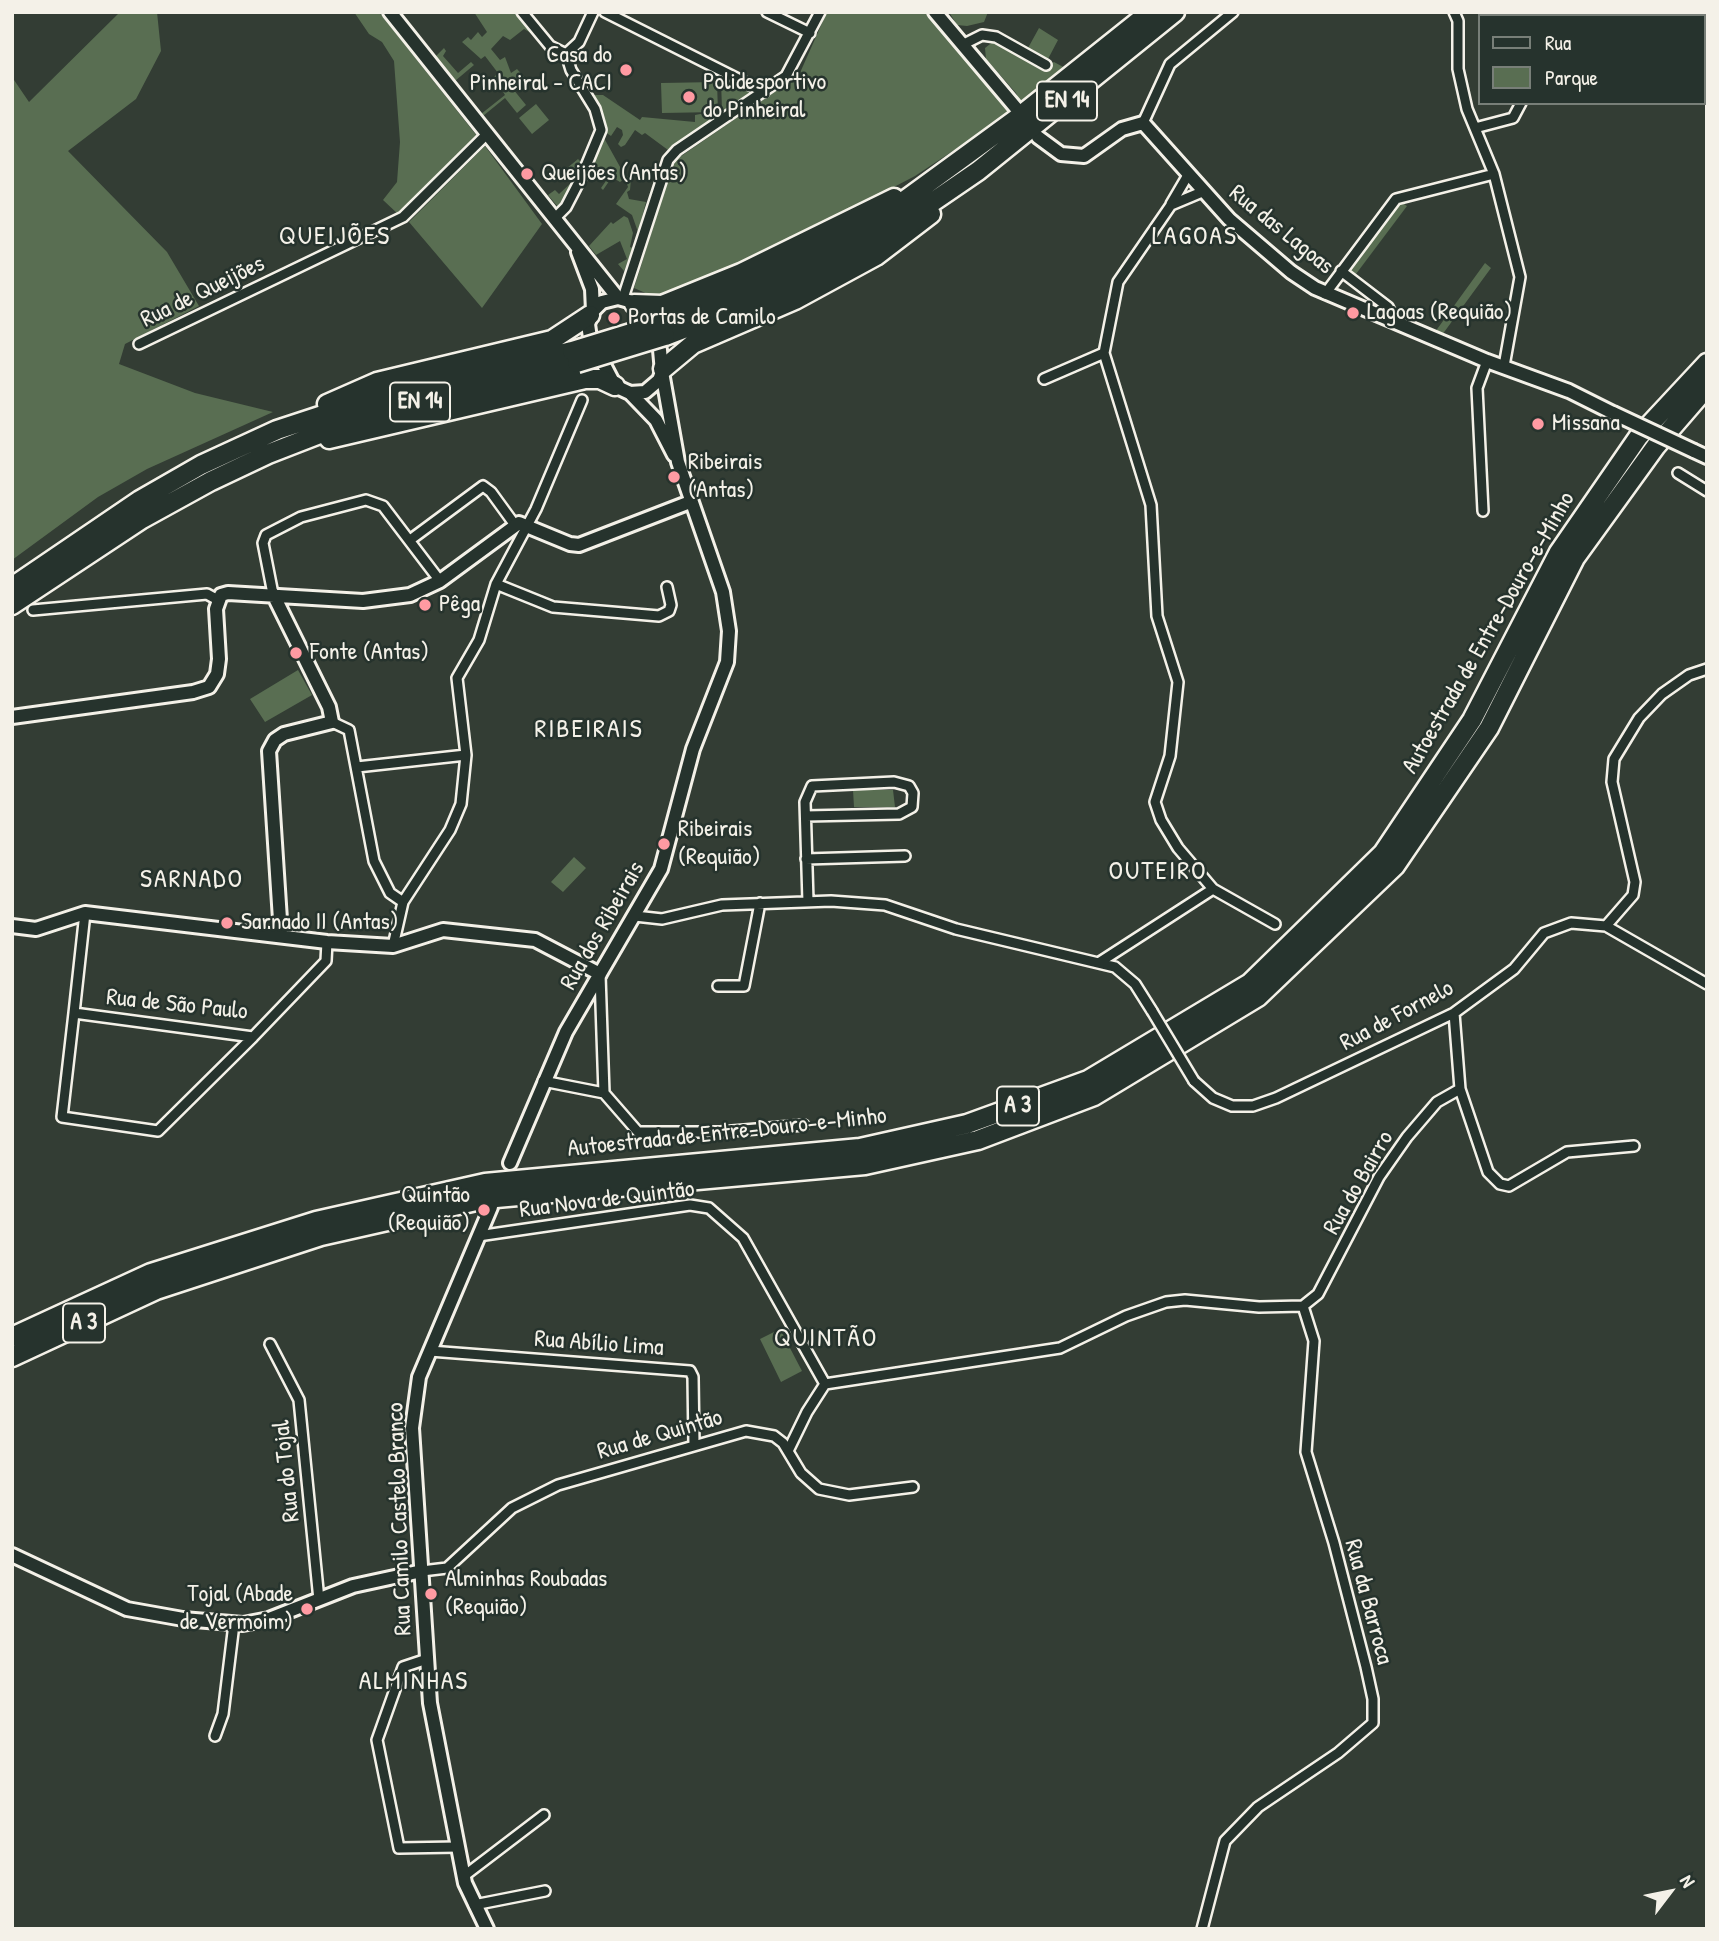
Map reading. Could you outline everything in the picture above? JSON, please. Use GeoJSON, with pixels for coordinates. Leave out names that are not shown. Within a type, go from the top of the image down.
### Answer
{"type":"FeatureCollection","features":[{"type":"Feature","properties":{"kind":"highway","name":"EN 14"},"geometry":{"type":"LineString","coordinates":[[663,330],[825,251],[868,227],[938,178],[1150,12]]}},
{"type":"Feature","properties":{"kind":"highway","name":"EN 14"},"geometry":{"type":"LineString","coordinates":[[12,604],[164,506],[268,454],[352,421],[663,330],[804,278],[957,187],[1175,12]]}},
{"type":"Feature","properties":{"kind":"highway"},"geometry":{"type":"LineString","coordinates":[[625,300],[662,305],[741,273],[938,178]]}},
{"type":"Feature","properties":{"kind":"highway"},"geometry":{"type":"LineString","coordinates":[[663,370],[693,344],[794,300],[876,256],[927,218],[957,187]]}},
{"type":"Feature","properties":{"kind":"highway"},"geometry":{"type":"LineString","coordinates":[[300,421],[366,386],[552,340],[591,313]]}},
{"type":"Feature","properties":{"kind":"highway","name":"EN 14"},"geometry":{"type":"LineString","coordinates":[[12,587],[140,500],[225,453],[300,421],[574,357]]}},
{"type":"Feature","properties":{"kind":"highway","name":"Autoestrada de Entre-Douro-e-Minho"},"geometry":{"type":"LineString","coordinates":[[12,1337],[151,1273],[316,1221],[485,1183],[860,1148],[967,1124],[1088,1080],[1250,983],[1383,853],[1472,720],[1559,552],[1639,436],[1707,363]]}},
{"type":"Feature","properties":{"kind":"highway"},"geometry":{"type":"LineString","coordinates":[[268,454],[585,379],[600,379],[623,389]]}},
{"type":"Feature","properties":{"kind":"highway","name":"Autoestrada de Entre-Douro-e-Minho"},"geometry":{"type":"LineString","coordinates":[[12,1357],[156,1290],[321,1236],[485,1199],[865,1165],[978,1139],[1094,1096],[1258,997],[1395,866],[1489,728],[1575,558],[1656,446],[1707,387]]}},
{"type":"Feature","properties":{"kind":"main road"},"geometry":{"type":"LineString","coordinates":[[390,12],[574,242],[625,300],[660,350],[678,463]]}},
{"type":"Feature","properties":{"kind":"main road"},"geometry":{"type":"LineString","coordinates":[[936,12],[1016,108]]}},
{"type":"Feature","properties":{"kind":"main road"},"geometry":{"type":"LineString","coordinates":[[1038,137],[1061,154],[1084,156],[1139,123]]}},
{"type":"Feature","properties":{"kind":"main road","name":"Rua das Lagoas"},"geometry":{"type":"LineString","coordinates":[[1139,123],[1202,192],[1247,236],[1291,272],[1325,294],[1487,361],[1569,391],[1707,457]]}},
{"type":"Feature","properties":{"kind":"main road"},"geometry":{"type":"LineString","coordinates":[[574,242],[592,289],[590,338],[623,389],[656,420],[678,463]]}},
{"type":"Feature","properties":{"kind":"main road"},"geometry":{"type":"LineString","coordinates":[[591,313],[602,302],[625,300]]}},
{"type":"Feature","properties":{"kind":"main road"},"geometry":{"type":"LineString","coordinates":[[623,389],[645,392],[653,387],[663,370]]}},
{"type":"Feature","properties":{"kind":"main road","name":"Rua dos Ribeirais"},"geometry":{"type":"LineString","coordinates":[[509,1163],[566,1032],[652,889],[664,861],[693,748],[727,662],[729,631],[723,592],[678,463]]}},
{"type":"Feature","properties":{"kind":"main road"},"geometry":{"type":"LineString","coordinates":[[12,717],[193,692],[209,687],[217,674],[219,659],[218,600],[221,595],[237,591],[363,601],[410,595],[440,581],[521,524],[570,544],[579,545],[690,502]]}},
{"type":"Feature","properties":{"kind":"main road"},"geometry":{"type":"LineString","coordinates":[[273,594],[329,707],[332,722],[284,734],[275,740],[270,751],[281,935]]}},
{"type":"Feature","properties":{"kind":"main road"},"geometry":{"type":"LineString","coordinates":[[12,926],[36,929],[85,913],[327,942],[393,946],[443,930],[535,940],[600,974]]}},
{"type":"Feature","properties":{"kind":"main road"},"geometry":{"type":"LineString","coordinates":[[478,1237],[491,1207]]}},
{"type":"Feature","properties":{"kind":"main road","name":"Rua Camilo Castelo Branco"},"geometry":{"type":"LineString","coordinates":[[478,1237],[416,1388],[412,1412],[430,1703],[464,1876],[474,1905],[487,1929]]}},
{"type":"Feature","properties":{"kind":"main road"},"geometry":{"type":"LineString","coordinates":[[12,1555],[127,1609],[234,1624],[269,1619],[387,1576],[422,1571]]}},
{"type":"Feature","properties":{"kind":"street"},"geometry":{"type":"LineString","coordinates":[[522,12],[550,46],[566,54],[570,70],[586,93],[600,122],[599,138],[566,207],[556,217]]}},
{"type":"Feature","properties":{"kind":"street"},"geometry":{"type":"LineString","coordinates":[[566,54],[579,41],[593,12]]}},
{"type":"Feature","properties":{"kind":"street"},"geometry":{"type":"LineString","coordinates":[[605,12],[764,92]]}},
{"type":"Feature","properties":{"kind":"street"},"geometry":{"type":"LineString","coordinates":[[767,12],[810,33]]}},
{"type":"Feature","properties":{"kind":"street"},"geometry":{"type":"LineString","coordinates":[[625,300],[668,160],[677,150],[791,71],[820,12]]}},
{"type":"Feature","properties":{"kind":"street"},"geometry":{"type":"LineString","coordinates":[[1139,123],[1170,64],[1233,12]]}},
{"type":"Feature","properties":{"kind":"street"},"geometry":{"type":"LineString","coordinates":[[1454,12],[1458,21],[1458,69],[1475,128],[1494,174],[1520,277],[1504,366]]}},
{"type":"Feature","properties":{"kind":"street"},"geometry":{"type":"LineString","coordinates":[[964,44],[982,35],[996,37],[1046,65]]}},
{"type":"Feature","properties":{"kind":"street"},"geometry":{"type":"LineString","coordinates":[[1475,128],[1513,118],[1520,105]]}},
{"type":"Feature","properties":{"kind":"street","name":"Rua de Queijões"},"geometry":{"type":"LineString","coordinates":[[139,344],[403,217],[488,134]]}},
{"type":"Feature","properties":{"kind":"street"},"geometry":{"type":"LineString","coordinates":[[1325,294],[1396,199],[1494,174]]}},
{"type":"Feature","properties":{"kind":"street"},"geometry":{"type":"LineString","coordinates":[[1188,175],[1171,205],[1118,282],[1104,353],[1152,505],[1157,616],[1178,682],[1170,756],[1155,802],[1161,820],[1178,848],[1213,889],[1275,923]]}},
{"type":"Feature","properties":{"kind":"street"},"geometry":{"type":"LineString","coordinates":[[1171,205],[1202,192]]}},
{"type":"Feature","properties":{"kind":"street"},"geometry":{"type":"LineString","coordinates":[[1341,271],[1388,307],[1396,323]]}},
{"type":"Feature","properties":{"kind":"street"},"geometry":{"type":"LineString","coordinates":[[1044,379],[1104,353]]}},
{"type":"Feature","properties":{"kind":"street"},"geometry":{"type":"LineString","coordinates":[[1483,511],[1477,388],[1487,361]]}},
{"type":"Feature","properties":{"kind":"street"},"geometry":{"type":"LineString","coordinates":[[393,946],[403,902],[450,830],[464,793],[466,755],[457,678],[479,640],[496,584],[521,524],[539,502],[582,400]]}},
{"type":"Feature","properties":{"kind":"street"},"geometry":{"type":"LineString","coordinates":[[1678,473],[1707,491]]}},
{"type":"Feature","properties":{"kind":"street"},"geometry":{"type":"LineString","coordinates":[[410,540],[483,486],[521,524]]}},
{"type":"Feature","properties":{"kind":"street"},"geometry":{"type":"LineString","coordinates":[[273,594],[263,542],[272,531],[301,517],[366,500],[375,500],[383,506],[440,581]]}},
{"type":"Feature","properties":{"kind":"street"},"geometry":{"type":"LineString","coordinates":[[496,584],[553,607],[659,616],[669,611],[667,587]]}},
{"type":"Feature","properties":{"kind":"street"},"geometry":{"type":"LineString","coordinates":[[33,610],[207,594],[218,600]]}},
{"type":"Feature","properties":{"kind":"street"},"geometry":{"type":"LineString","coordinates":[[1707,669],[1689,675],[1662,694],[1639,718],[1614,759],[1612,782],[1635,881],[1633,895],[1606,926],[1707,984]]}},
{"type":"Feature","properties":{"kind":"street"},"geometry":{"type":"LineString","coordinates":[[332,722],[349,730],[374,862],[390,893],[403,902]]}},
{"type":"Feature","properties":{"kind":"street"},"geometry":{"type":"LineString","coordinates":[[357,767],[466,755]]}},
{"type":"Feature","properties":{"kind":"street"},"geometry":{"type":"LineString","coordinates":[[806,816],[899,814],[912,807],[913,793],[902,783],[818,783],[807,791],[806,816],[806,859],[808,902]]}},
{"type":"Feature","properties":{"kind":"street"},"geometry":{"type":"LineString","coordinates":[[806,859],[905,856]]}},
{"type":"Feature","properties":{"kind":"street"},"geometry":{"type":"LineString","coordinates":[[635,916],[662,919],[722,905],[865,902],[886,905],[956,929],[1100,962],[1133,938],[1213,889]]}},
{"type":"Feature","properties":{"kind":"street"},"geometry":{"type":"LineString","coordinates":[[718,986],[744,986],[760,903]]}},
{"type":"Feature","properties":{"kind":"street","name":"Rua de São Paulo"},"geometry":{"type":"LineString","coordinates":[[85,913],[74,1013],[253,1037],[326,961],[327,942]]}},
{"type":"Feature","properties":{"kind":"street","name":"Rua de Fornelo"},"geometry":{"type":"LineString","coordinates":[[1100,962],[1115,967],[1135,984],[1194,1081],[1213,1098],[1232,1106],[1253,1106],[1301,1087],[1454,1013],[1514,969],[1553,928],[1572,923],[1606,926]]}},
{"type":"Feature","properties":{"kind":"street"},"geometry":{"type":"LineString","coordinates":[[600,974],[604,1094]]}},
{"type":"Feature","properties":{"kind":"street"},"geometry":{"type":"LineString","coordinates":[[74,1013],[62,1117],[158,1131],[253,1037]]}},
{"type":"Feature","properties":{"kind":"street"},"geometry":{"type":"LineString","coordinates":[[1454,1013],[1460,1089],[1488,1172],[1500,1184],[1509,1186],[1567,1152],[1634,1146]]}},
{"type":"Feature","properties":{"kind":"street"},"geometry":{"type":"LineString","coordinates":[[543,1081],[604,1094],[638,1132],[720,1132],[804,1125]]}},
{"type":"Feature","properties":{"kind":"street","name":"Rua do Bairro"},"geometry":{"type":"LineString","coordinates":[[1303,1306],[1318,1294],[1379,1177],[1407,1137],[1437,1102],[1460,1089]]}},
{"type":"Feature","properties":{"kind":"street","name":"Rua Nova de Quintão"},"geometry":{"type":"LineString","coordinates":[[478,1237],[690,1205],[709,1208],[743,1238],[825,1384]]}},
{"type":"Feature","properties":{"kind":"street"},"geometry":{"type":"LineString","coordinates":[[788,1451],[807,1412],[825,1384],[1059,1348],[1126,1316],[1166,1302],[1185,1300],[1259,1307],[1303,1306]]}},
{"type":"Feature","properties":{"kind":"street","name":"Rua da Barroca"},"geometry":{"type":"LineString","coordinates":[[1202,1929],[1224,1841],[1258,1807],[1338,1753],[1373,1723],[1373,1699],[1366,1667],[1334,1543],[1306,1451],[1314,1340],[1303,1306]]}},
{"type":"Feature","properties":{"kind":"street","name":"Rua do Tojal"},"geometry":{"type":"LineString","coordinates":[[270,1344],[299,1400],[319,1600]]}},
{"type":"Feature","properties":{"kind":"street","name":"Rua Abílio Lima"},"geometry":{"type":"LineString","coordinates":[[430,1351],[690,1371],[693,1377],[694,1445]]}},
{"type":"Feature","properties":{"kind":"street","name":"Rua de Quintão"},"geometry":{"type":"LineString","coordinates":[[422,1571],[447,1569],[512,1508],[558,1485],[746,1431],[774,1436],[788,1451],[801,1473],[826,1491],[849,1495],[913,1487]]}},
{"type":"Feature","properties":{"kind":"street"},"geometry":{"type":"LineString","coordinates":[[215,1736],[223,1714],[234,1624]]}},
{"type":"Feature","properties":{"kind":"street"},"geometry":{"type":"LineString","coordinates":[[427,1659],[403,1667],[377,1740],[399,1848],[458,1847]]}},
{"type":"Feature","properties":{"kind":"street"},"geometry":{"type":"LineString","coordinates":[[464,1876],[544,1815]]}},
{"type":"Feature","properties":{"kind":"street"},"geometry":{"type":"LineString","coordinates":[[474,1905],[545,1891]]}},
{"type":"Feature","properties":{"kind":"green space"},"geometry":{"type":"Polygon","coordinates":[[[120,12],[157,12],[161,51],[136,99],[68,151],[167,252],[199,306],[125,344],[119,364],[195,393],[273,412],[147,469],[98,497],[12,560],[12,77],[29,102],[120,12]]]}},
{"type":"Feature","properties":{"kind":"green space"},"geometry":{"type":"Polygon","coordinates":[[[354,12],[379,12],[477,136],[399,215],[383,200],[397,182],[400,142],[394,61],[382,42],[369,34],[354,12]]]}},
{"type":"Feature","properties":{"kind":"green space"},"geometry":{"type":"Polygon","coordinates":[[[474,12],[516,12],[536,36],[524,29],[510,40],[503,36],[491,49],[500,60],[505,57],[511,73],[517,69],[526,79],[513,89],[526,105],[517,113],[505,98],[483,116],[481,114],[505,95],[494,77],[498,73],[485,56],[481,59],[462,42],[468,37],[471,40],[478,32],[482,37],[487,32],[474,12]]]}},
{"type":"Feature","properties":{"kind":"green space"},"geometry":{"type":"Polygon","coordinates":[[[827,12],[924,12],[938,24],[1010,113],[915,176],[746,264],[657,298],[634,288],[674,161],[799,75],[827,12]]]}},
{"type":"Feature","properties":{"kind":"green space"},"geometry":{"type":"Polygon","coordinates":[[[949,12],[988,12],[984,22],[967,26],[957,25],[949,12]]]}},
{"type":"Feature","properties":{"kind":"green space"},"geometry":{"type":"Polygon","coordinates":[[[1039,28],[1058,40],[1048,59],[1028,48],[1039,28]]]}},
{"type":"Feature","properties":{"kind":"green space"},"geometry":{"type":"Polygon","coordinates":[[[994,41],[1043,69],[1054,62],[1067,69],[1021,104],[1016,93],[986,59],[985,48],[994,41]]]}},
{"type":"Feature","properties":{"kind":"green space"},"geometry":{"type":"Polygon","coordinates":[[[444,48],[446,51],[443,56],[458,73],[471,62],[474,65],[455,81],[435,57],[444,48]]]}},
{"type":"Feature","properties":{"kind":"green space"},"geometry":{"type":"Polygon","coordinates":[[[721,80],[739,89],[741,85],[751,94],[668,150],[645,133],[642,135],[635,130],[621,147],[618,144],[623,135],[622,130],[617,127],[611,136],[605,132],[604,119],[594,95],[603,95],[640,120],[642,117],[695,122],[695,115],[722,110],[721,80]]]}},
{"type":"Feature","properties":{"kind":"green space","name":"Polidesportivo do Pinheiral"},"geometry":{"type":"Polygon","coordinates":[[[717,82],[718,112],[662,113],[661,83],[717,82]]]}},
{"type":"Feature","properties":{"kind":"green space"},"geometry":{"type":"Polygon","coordinates":[[[536,104],[549,120],[532,134],[519,118],[536,104]]]}},
{"type":"Feature","properties":{"kind":"green space"},"geometry":{"type":"Polygon","coordinates":[[[604,138],[624,174],[631,178],[630,190],[627,192],[629,199],[646,202],[638,232],[632,215],[616,204],[628,187],[625,178],[620,182],[612,177],[603,190],[601,188],[608,178],[602,174],[604,171],[591,163],[604,138]]]}},
{"type":"Feature","properties":{"kind":"green space"},"geometry":{"type":"Polygon","coordinates":[[[485,146],[542,224],[482,308],[409,222],[485,146]]]}},
{"type":"Feature","properties":{"kind":"green space"},"geometry":{"type":"Polygon","coordinates":[[[578,159],[584,165],[561,208],[558,207],[548,195],[555,190],[559,194],[572,182],[566,169],[578,159]]]}},
{"type":"Feature","properties":{"kind":"green space"},"geometry":{"type":"Polygon","coordinates":[[[1398,200],[1407,206],[1356,274],[1348,269],[1398,200]]]}},
{"type":"Feature","properties":{"kind":"green space"},"geometry":{"type":"Polygon","coordinates":[[[624,216],[628,218],[633,233],[630,247],[633,248],[624,271],[618,264],[627,259],[620,241],[596,255],[589,246],[611,222],[613,224],[624,216]]]}},
{"type":"Feature","properties":{"kind":"green space"},"geometry":{"type":"Polygon","coordinates":[[[1485,263],[1491,268],[1442,335],[1437,334],[1435,332],[1485,263]]]}},
{"type":"Feature","properties":{"kind":"green space"},"geometry":{"type":"Polygon","coordinates":[[[298,670],[312,695],[265,722],[250,699],[298,670]]]}},
{"type":"Feature","properties":{"kind":"green space"},"geometry":{"type":"Polygon","coordinates":[[[853,790],[893,790],[895,807],[854,807],[853,790]]]}},
{"type":"Feature","properties":{"kind":"green space"},"geometry":{"type":"Polygon","coordinates":[[[574,857],[586,868],[563,892],[551,882],[574,857]]]}},
{"type":"Feature","properties":{"kind":"green space"},"geometry":{"type":"Polygon","coordinates":[[[780,1329],[802,1371],[781,1382],[760,1339],[780,1329]]]}},
{"type":"Feature","properties":{"kind":"place","name":"Casa do Pinheiral - CACI"},"geometry":{"type":"Point","coordinates":[626,70]}},
{"type":"Feature","properties":{"kind":"place","name":"Polidesportivo do Pinheiral"},"geometry":{"type":"Point","coordinates":[689,97]}},
{"type":"Feature","properties":{"kind":"place","name":"Queijões (Antas)"},"geometry":{"type":"Point","coordinates":[527,174]}},
{"type":"Feature","properties":{"kind":"place","name":"Lagoas (Requião)"},"geometry":{"type":"Point","coordinates":[1353,313]}},
{"type":"Feature","properties":{"kind":"place","name":"Portas de Camilo"},"geometry":{"type":"Point","coordinates":[614,318]}},
{"type":"Feature","properties":{"kind":"place","name":"Missana"},"geometry":{"type":"Point","coordinates":[1538,424]}},
{"type":"Feature","properties":{"kind":"place","name":"Ribeirais (Antas)"},"geometry":{"type":"Point","coordinates":[674,477]}},
{"type":"Feature","properties":{"kind":"place","name":"Pêga"},"geometry":{"type":"Point","coordinates":[425,605]}},
{"type":"Feature","properties":{"kind":"place","name":"Fonte (Antas)"},"geometry":{"type":"Point","coordinates":[296,653]}},
{"type":"Feature","properties":{"kind":"place","name":"Ribeirais (Requião)"},"geometry":{"type":"Point","coordinates":[664,844]}},
{"type":"Feature","properties":{"kind":"place","name":"Sarnado II (Antas)"},"geometry":{"type":"Point","coordinates":[227,923]}},
{"type":"Feature","properties":{"kind":"place","name":"Quintão (Requião)"},"geometry":{"type":"Point","coordinates":[484,1210]}},
{"type":"Feature","properties":{"kind":"place","name":"Alminhas Roubadas (Requião)"},"geometry":{"type":"Point","coordinates":[431,1594]}},
{"type":"Feature","properties":{"kind":"place","name":"Tojal (Abade de Vermoim)"},"geometry":{"type":"Point","coordinates":[307,1609]}},
{"type":"Feature","properties":{"kind":"district","name":"QUEIJÕES"},"geometry":{"type":"Point","coordinates":[335,237]}},
{"type":"Feature","properties":{"kind":"district","name":"LAGOAS"},"geometry":{"type":"Point","coordinates":[1195,237]}},
{"type":"Feature","properties":{"kind":"district","name":"RIBEIRAIS"},"geometry":{"type":"Point","coordinates":[589,730]}},
{"type":"Feature","properties":{"kind":"district","name":"OUTEIRO"},"geometry":{"type":"Point","coordinates":[1158,872]}},
{"type":"Feature","properties":{"kind":"district","name":"SARNADO"},"geometry":{"type":"Point","coordinates":[192,880]}},
{"type":"Feature","properties":{"kind":"district","name":"QUINTÃO"},"geometry":{"type":"Point","coordinates":[826,1339]}},
{"type":"Feature","properties":{"kind":"district","name":"ALMINHAS"},"geometry":{"type":"Point","coordinates":[414,1682]}}]}
